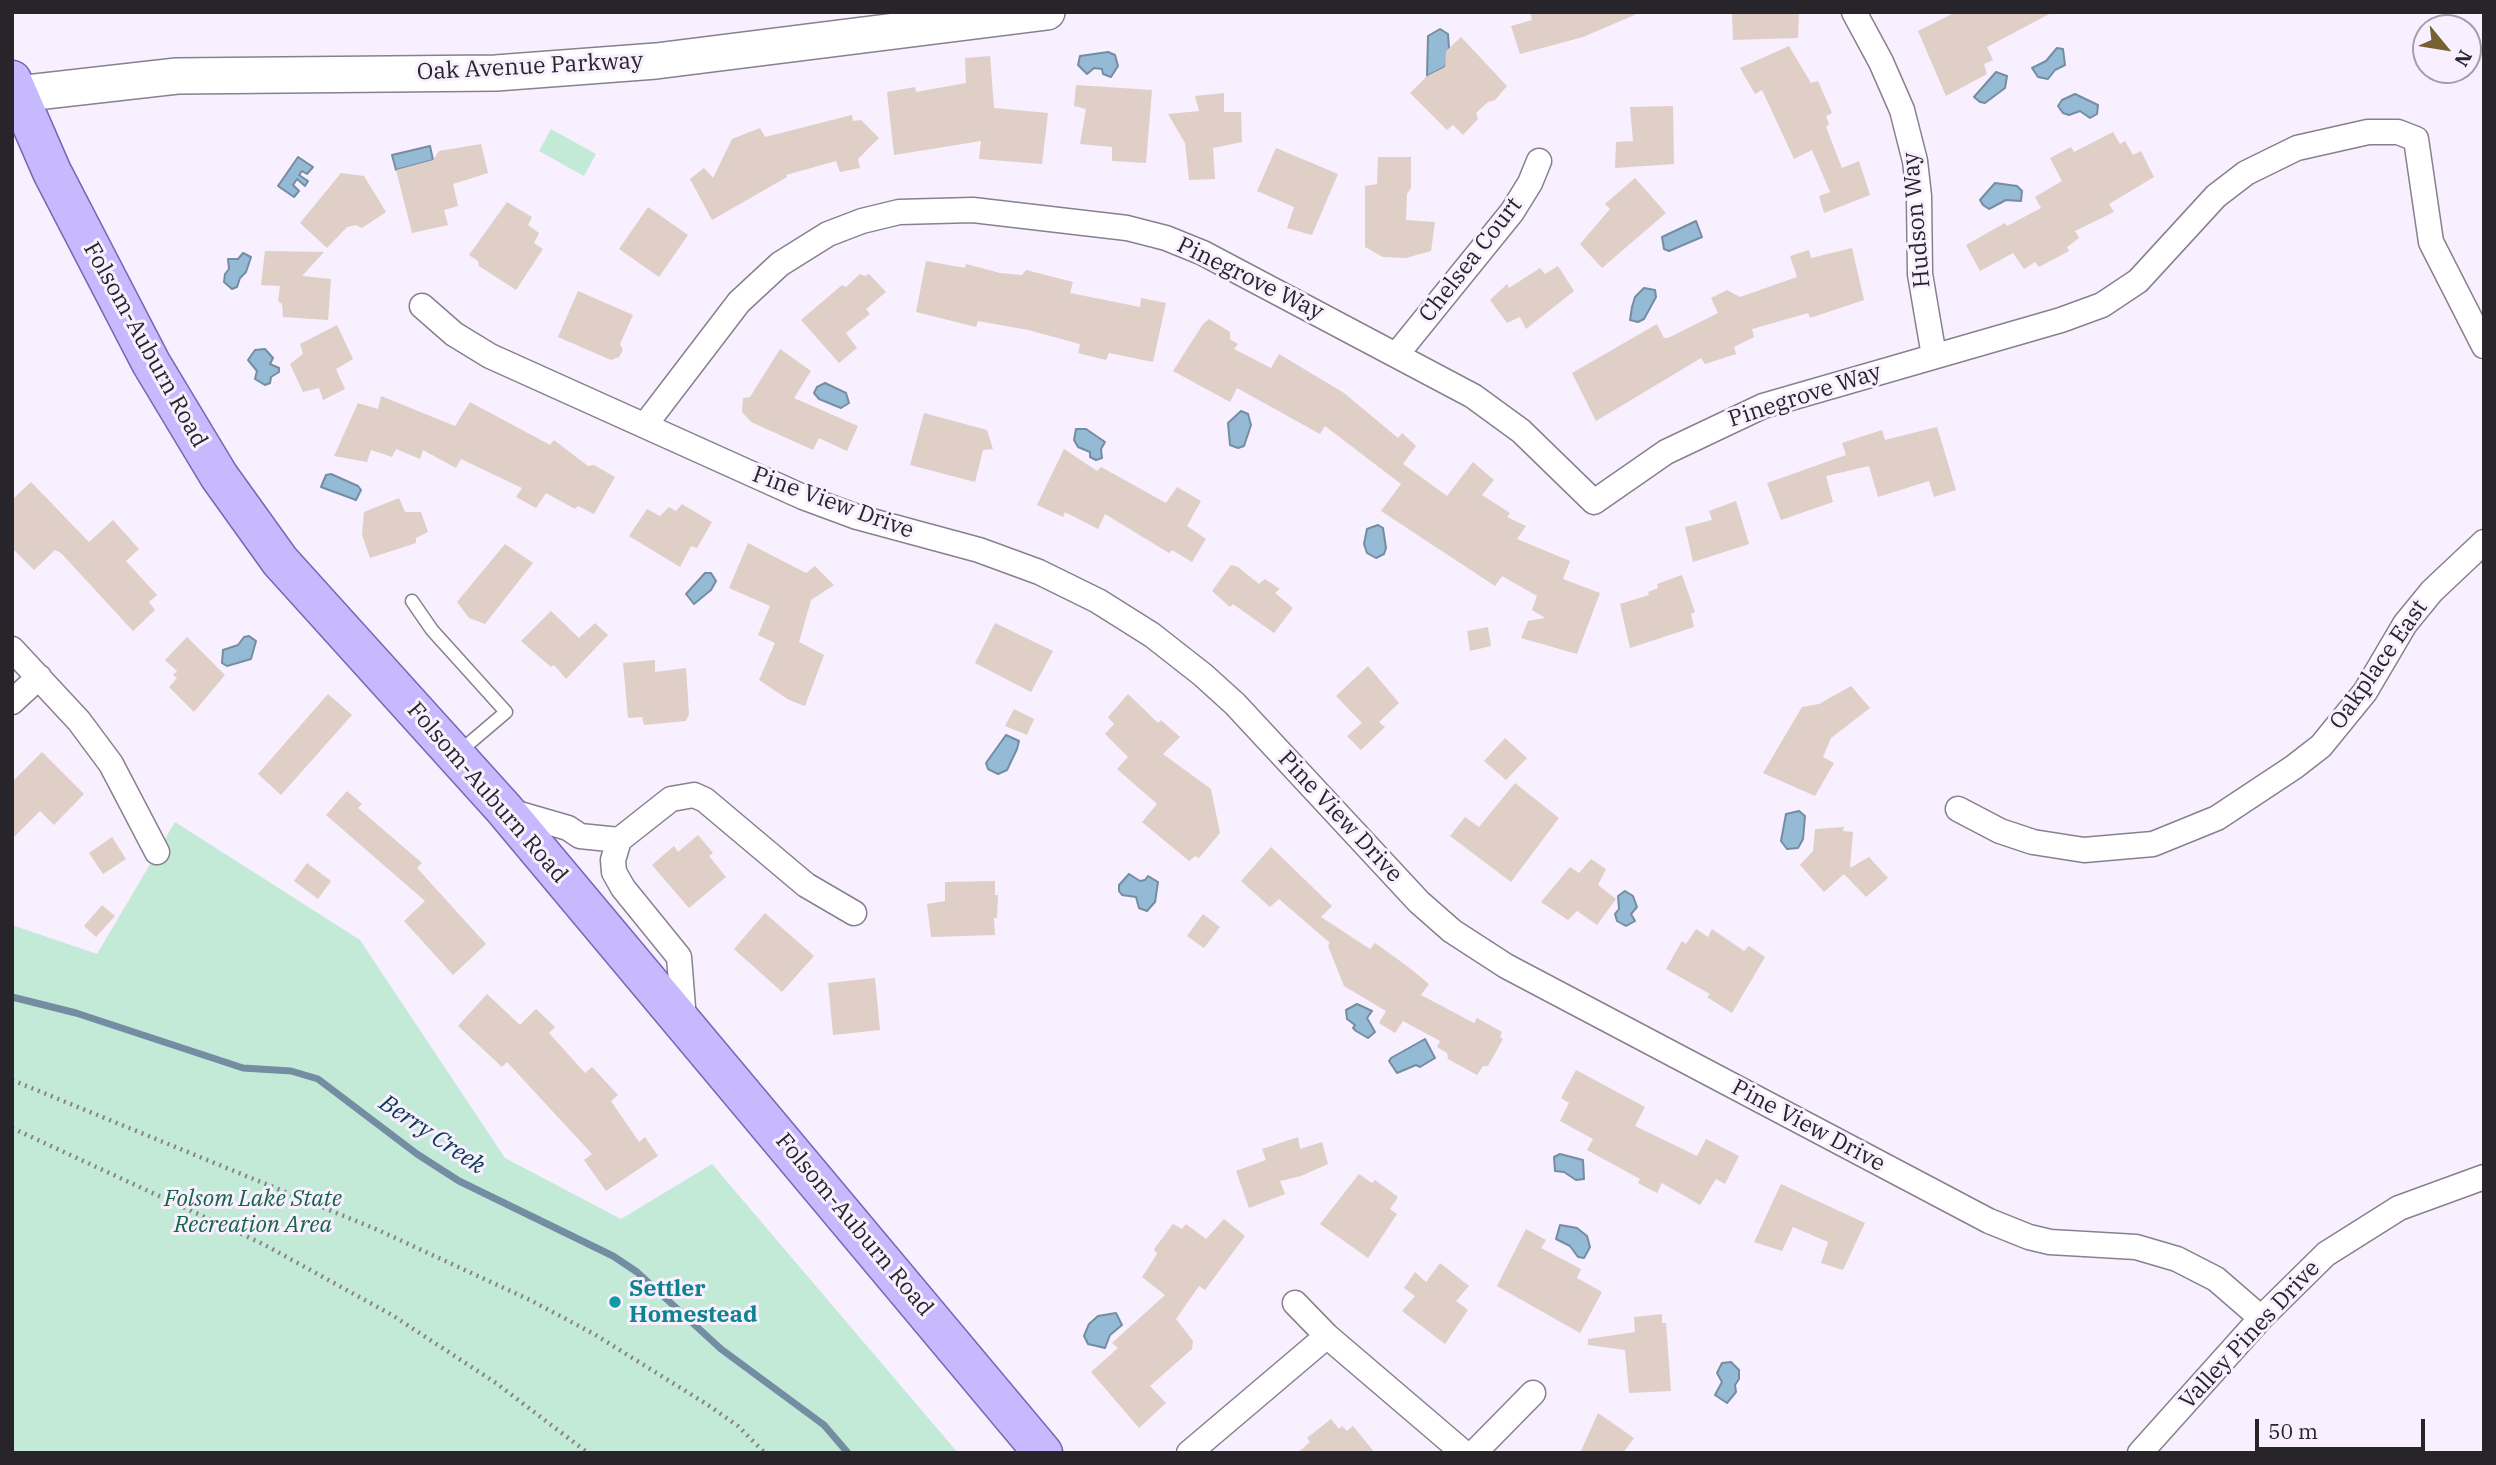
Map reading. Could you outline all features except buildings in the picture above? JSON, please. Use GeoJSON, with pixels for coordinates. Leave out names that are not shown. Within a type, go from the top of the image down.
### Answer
{"type":"FeatureCollection","features":[{"type":"Feature","properties":{"kind":"main road","name":"Oak Avenue Parkway"},"geometry":{"type":"LineString","coordinates":[[14,90],[177,76],[496,73],[656,61],[1047,12]]}},
{"type":"Feature","properties":{"kind":"main road","name":"Folsom-Auburn Road"},"geometry":{"type":"LineString","coordinates":[[14,90],[52,173],[150,363],[219,476],[280,561],[457,754],[684,1020],[1043,1453]]}},
{"type":"Feature","properties":{"kind":"street","name":"Hudson Way"},"geometry":{"type":"LineString","coordinates":[[1854,12],[1881,62],[1902,110],[1915,161],[1919,196],[1920,274],[1934,356]]}},
{"type":"Feature","properties":{"kind":"street","name":"Pinegrove Way"},"geometry":{"type":"LineString","coordinates":[[645,425],[739,302],[780,264],[828,234],[862,221],[899,212],[973,210],[1127,228],[1166,238],[1203,253],[1472,396],[1521,431],[1594,502],[1666,452],[1727,421],[1804,392],[2061,320],[2102,305],[2138,281],[2216,196],[2246,173],[2297,148],[2368,132],[2398,132],[2416,139],[2431,242],[2481,340]]}},
{"type":"Feature","properties":{"kind":"street","name":"Chelsea Court"},"geometry":{"type":"LineString","coordinates":[[1397,354],[1512,212],[1530,183],[1539,161]]}},
{"type":"Feature","properties":{"kind":"street","name":"Pine View Drive"},"geometry":{"type":"LineString","coordinates":[[422,306],[471,346],[803,497],[857,517],[979,550],[1040,572],[1098,601],[1152,635],[1203,675],[1235,704],[1419,902],[1452,931],[1506,967],[1989,1221],[2029,1237],[2050,1242],[2136,1247],[2177,1259],[2216,1279],[2261,1318]]}},
{"type":"Feature","properties":{"kind":"street","name":"Oakplace East"},"geometry":{"type":"LineString","coordinates":[[1958,809],[2000,831],[2033,842],[2084,850],[2153,844],[2217,818],[2321,746],[2352,711],[2405,625],[2432,590],[2484,542]]}},
{"type":"Feature","properties":{"kind":"street"},"geometry":{"type":"LineString","coordinates":[[12,649],[79,721],[111,764],[158,852]]}},
{"type":"Feature","properties":{"kind":"street"},"geometry":{"type":"LineString","coordinates":[[12,702],[39,677]]}},
{"type":"Feature","properties":{"kind":"street"},"geometry":{"type":"LineString","coordinates":[[684,1020],[680,957],[623,888],[614,872],[612,860],[619,840],[671,799],[694,795],[705,800],[806,885],[854,913]]}},
{"type":"Feature","properties":{"kind":"street"},"geometry":{"type":"LineString","coordinates":[[504,809],[568,828],[580,836],[619,840]]}},
{"type":"Feature","properties":{"kind":"street","name":"Valley Pines Drive"},"geometry":{"type":"LineString","coordinates":[[2140,1453],[2261,1318],[2310,1269],[2361,1230],[2399,1208],[2484,1177]]}},
{"type":"Feature","properties":{"kind":"street"},"geometry":{"type":"LineString","coordinates":[[1295,1303],[1326,1336],[1464,1453]]}},
{"type":"Feature","properties":{"kind":"street"},"geometry":{"type":"LineString","coordinates":[[1189,1453],[1326,1336]]}},
{"type":"Feature","properties":{"kind":"street"},"geometry":{"type":"LineString","coordinates":[[1474,1453],[1533,1393]]}},
{"type":"Feature","properties":{"kind":"lane"},"geometry":{"type":"LineString","coordinates":[[412,601],[432,630],[506,712],[457,754]]}},
{"type":"Feature","properties":{"kind":"path"},"geometry":{"type":"LineString","coordinates":[[12,1080],[378,1230],[530,1300],[594,1334],[708,1405],[738,1426],[765,1453]]}},
{"type":"Feature","properties":{"kind":"path"},"geometry":{"type":"LineString","coordinates":[[12,1128],[264,1244],[392,1315],[496,1382],[588,1453]]}},
{"type":"Feature","properties":{"kind":"green space"},"geometry":{"type":"Polygon","coordinates":[[[551,129],[596,154],[584,176],[539,151],[551,129]]]}},
{"type":"Feature","properties":{"kind":"green space","name":"Folsom Lake State Recreation Area"},"geometry":{"type":"Polygon","coordinates":[[[175,822],[360,940],[505,1158],[621,1219],[712,1164],[958,1453],[12,1453],[12,925],[97,954],[175,822]]]}},
{"type":"Feature","properties":{"kind":"water"},"geometry":{"type":"Polygon","coordinates":[[[1440,29],[1448,34],[1449,48],[1445,67],[1427,76],[1428,36],[1440,29]]]}},
{"type":"Feature","properties":{"kind":"water"},"geometry":{"type":"Polygon","coordinates":[[[2057,48],[2063,49],[2065,65],[2055,70],[2048,79],[2038,77],[2032,68],[2046,61],[2057,48]]]}},
{"type":"Feature","properties":{"kind":"water"},"geometry":{"type":"Polygon","coordinates":[[[1108,52],[1115,55],[1118,66],[1111,77],[1103,74],[1102,69],[1094,68],[1087,74],[1078,65],[1080,56],[1108,52]]]}},
{"type":"Feature","properties":{"kind":"water"},"geometry":{"type":"Polygon","coordinates":[[[1996,72],[2007,76],[2005,88],[1985,103],[1980,102],[1974,97],[1996,72]]]}},
{"type":"Feature","properties":{"kind":"water"},"geometry":{"type":"Polygon","coordinates":[[[2075,94],[2098,105],[2097,114],[2090,118],[2080,111],[2069,115],[2063,113],[2058,106],[2062,100],[2075,94]]]}},
{"type":"Feature","properties":{"kind":"water"},"geometry":{"type":"Polygon","coordinates":[[[430,146],[433,160],[396,170],[392,155],[430,146]]]}},
{"type":"Feature","properties":{"kind":"water"},"geometry":{"type":"Polygon","coordinates":[[[298,157],[313,167],[307,174],[302,171],[299,175],[308,181],[305,186],[297,179],[293,185],[299,191],[294,197],[278,186],[298,157]]]}},
{"type":"Feature","properties":{"kind":"water"},"geometry":{"type":"Polygon","coordinates":[[[1995,183],[2017,186],[2022,191],[2021,201],[2006,200],[1989,209],[1983,205],[1980,200],[1995,183]]]}},
{"type":"Feature","properties":{"kind":"water"},"geometry":{"type":"Polygon","coordinates":[[[1696,221],[1702,237],[1669,251],[1664,249],[1662,237],[1696,221]]]}},
{"type":"Feature","properties":{"kind":"water"},"geometry":{"type":"Polygon","coordinates":[[[243,253],[251,257],[246,272],[237,287],[232,289],[224,282],[229,269],[228,259],[238,259],[243,253]]]}},
{"type":"Feature","properties":{"kind":"water"},"geometry":{"type":"Polygon","coordinates":[[[1644,288],[1655,290],[1656,297],[1644,319],[1638,322],[1630,320],[1635,297],[1644,288]]]}},
{"type":"Feature","properties":{"kind":"water"},"geometry":{"type":"Polygon","coordinates":[[[265,349],[273,358],[270,364],[279,368],[279,372],[265,385],[255,379],[257,371],[248,360],[255,350],[265,349]]]}},
{"type":"Feature","properties":{"kind":"water"},"geometry":{"type":"Polygon","coordinates":[[[825,383],[846,393],[849,403],[841,408],[819,399],[814,393],[817,387],[825,383]]]}},
{"type":"Feature","properties":{"kind":"water"},"geometry":{"type":"Polygon","coordinates":[[[1241,411],[1248,414],[1251,425],[1244,446],[1238,448],[1230,445],[1228,423],[1241,411]]]}},
{"type":"Feature","properties":{"kind":"water"},"geometry":{"type":"Polygon","coordinates":[[[1076,429],[1086,429],[1105,442],[1101,449],[1102,458],[1096,460],[1090,457],[1090,452],[1078,447],[1074,440],[1076,429]]]}},
{"type":"Feature","properties":{"kind":"water"},"geometry":{"type":"Polygon","coordinates":[[[331,474],[358,486],[361,490],[356,500],[321,487],[326,475],[331,474]]]}},
{"type":"Feature","properties":{"kind":"water"},"geometry":{"type":"Polygon","coordinates":[[[1378,525],[1383,528],[1386,548],[1384,554],[1376,558],[1367,553],[1364,544],[1367,529],[1378,525]]]}},
{"type":"Feature","properties":{"kind":"water"},"geometry":{"type":"Polygon","coordinates":[[[705,573],[711,573],[716,581],[711,590],[694,604],[686,594],[705,573]]]}},
{"type":"Feature","properties":{"kind":"water"},"geometry":{"type":"Polygon","coordinates":[[[249,636],[256,641],[251,659],[227,666],[222,663],[223,650],[238,645],[244,637],[249,636]]]}},
{"type":"Feature","properties":{"kind":"water"},"geometry":{"type":"Polygon","coordinates":[[[1006,735],[1019,741],[1007,770],[998,774],[988,769],[986,763],[1006,735]]]}},
{"type":"Feature","properties":{"kind":"water"},"geometry":{"type":"Polygon","coordinates":[[[1799,811],[1805,816],[1803,839],[1798,848],[1787,849],[1781,841],[1786,814],[1799,811]]]}},
{"type":"Feature","properties":{"kind":"water"},"geometry":{"type":"Polygon","coordinates":[[[1129,874],[1140,881],[1148,876],[1158,882],[1155,902],[1147,911],[1139,908],[1136,897],[1122,895],[1119,891],[1119,885],[1129,874]]]}},
{"type":"Feature","properties":{"kind":"water"},"geometry":{"type":"Polygon","coordinates":[[[1625,891],[1633,896],[1637,907],[1631,914],[1635,921],[1626,926],[1617,921],[1615,914],[1619,909],[1618,896],[1625,891]]]}},
{"type":"Feature","properties":{"kind":"water"},"geometry":{"type":"Polygon","coordinates":[[[1357,1004],[1372,1011],[1367,1018],[1375,1032],[1368,1038],[1356,1031],[1353,1028],[1355,1025],[1347,1019],[1346,1010],[1357,1004]]]}},
{"type":"Feature","properties":{"kind":"water"},"geometry":{"type":"Polygon","coordinates":[[[1425,1039],[1435,1058],[1420,1067],[1416,1065],[1397,1073],[1389,1061],[1391,1058],[1425,1039]]]}},
{"type":"Feature","properties":{"kind":"water"},"geometry":{"type":"Polygon","coordinates":[[[1560,1154],[1583,1160],[1584,1179],[1576,1180],[1564,1172],[1555,1171],[1554,1157],[1560,1154]]]}},
{"type":"Feature","properties":{"kind":"water"},"geometry":{"type":"Polygon","coordinates":[[[1560,1225],[1577,1228],[1587,1236],[1590,1247],[1584,1258],[1578,1257],[1570,1246],[1556,1239],[1560,1225]]]}},
{"type":"Feature","properties":{"kind":"water"},"geometry":{"type":"Polygon","coordinates":[[[1116,1313],[1122,1325],[1110,1335],[1105,1348],[1088,1344],[1084,1336],[1089,1324],[1098,1316],[1116,1313]]]}},
{"type":"Feature","properties":{"kind":"water"},"geometry":{"type":"Polygon","coordinates":[[[1731,1362],[1739,1370],[1739,1379],[1735,1385],[1736,1392],[1727,1403],[1715,1395],[1722,1382],[1717,1373],[1722,1363],[1731,1362]]]}},
{"type":"Feature","properties":{"kind":"waterway","name":"Berry Creek"},"geometry":{"type":"LineString","coordinates":[[12,997],[76,1013],[243,1068],[291,1071],[318,1079],[417,1154],[459,1181],[613,1256],[637,1272],[721,1349],[824,1425],[848,1453]]}},
{"type":"Feature","properties":{"kind":"place","name":"Settler Homestead"},"geometry":{"type":"Point","coordinates":[615,1302]}}]}
